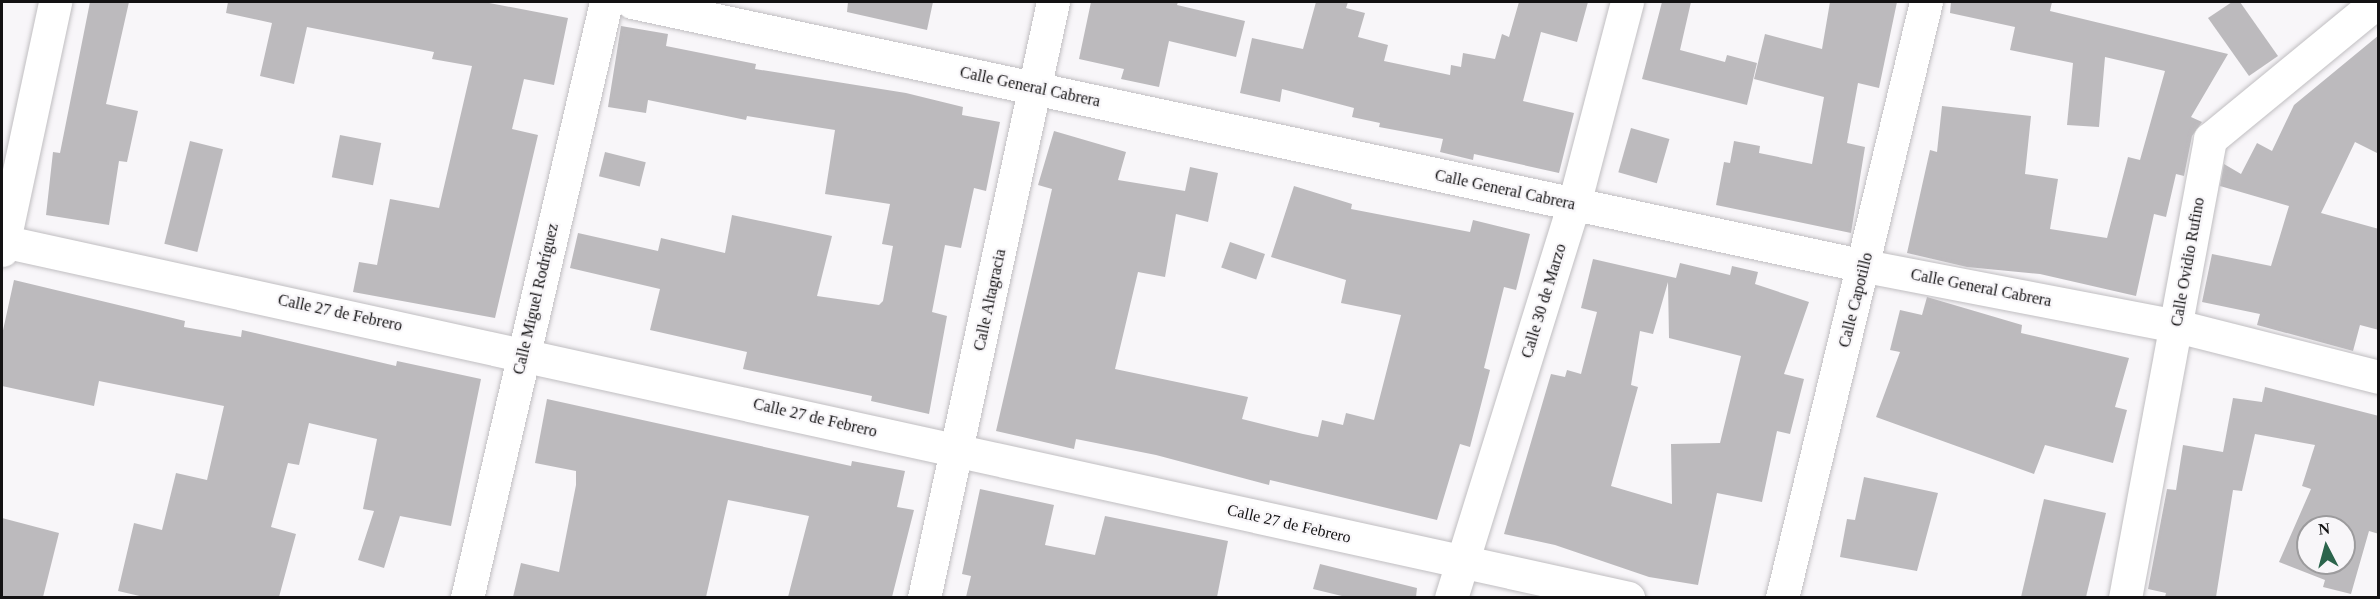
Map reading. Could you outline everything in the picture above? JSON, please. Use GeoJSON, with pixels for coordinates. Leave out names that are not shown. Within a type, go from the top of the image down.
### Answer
{"type":"FeatureCollection","features":[{"type":"Feature","properties":{"kind":"street"},"geometry":{"type":"LineString","coordinates":[[2,244],[55,2]]}},
{"type":"Feature","properties":{"kind":"street","name":"Calle Miguel Rodríguez"},"geometry":{"type":"LineString","coordinates":[[467,597],[606,2]]}},
{"type":"Feature","properties":{"kind":"street","name":"Calle General Cabrera"},"geometry":{"type":"LineString","coordinates":[[632,2],[1865,266],[2177,326],[2379,377]]}},
{"type":"Feature","properties":{"kind":"street","name":"Calle Altagracia"},"geometry":{"type":"LineString","coordinates":[[924,597],[958,450],[1053,2]]}},
{"type":"Feature","properties":{"kind":"street","name":"Calle 30 de Marzo"},"geometry":{"type":"LineString","coordinates":[[1451,597],[1574,204],[1627,2]]}},
{"type":"Feature","properties":{"kind":"street","name":"Calle Capotillo"},"geometry":{"type":"LineString","coordinates":[[1782,597],[1865,266],[1926,2]]}},
{"type":"Feature","properties":{"kind":"street","name":"Calle Ovidio Rufino"},"geometry":{"type":"LineString","coordinates":[[2125,597],[2210,139],[2377,2]]}},
{"type":"Feature","properties":{"kind":"street","name":"Calle 27 de Febrero"},"geometry":{"type":"LineString","coordinates":[[2,244],[524,352],[1461,563],[1628,597]]}},
{"type":"Feature","properties":{"kind":"building"},"geometry":{"type":"Polygon","coordinates":[[[90,2],[129,2],[106,104],[138,111],[127,162],[119,161],[109,225],[46,215],[53,152],[60,153],[90,2]]]}},
{"type":"Feature","properties":{"kind":"building"},"geometry":{"type":"Polygon","coordinates":[[[228,2],[484,2],[568,18],[554,85],[524,79],[512,129],[538,135],[495,318],[353,292],[359,262],[377,265],[390,199],[439,208],[472,66],[432,59],[434,52],[307,27],[294,84],[260,76],[272,23],[226,13],[228,2]]]}},
{"type":"Feature","properties":{"kind":"building"},"geometry":{"type":"Polygon","coordinates":[[[848,2],[933,2],[927,30],[847,12],[848,2]]]}},
{"type":"Feature","properties":{"kind":"building"},"geometry":{"type":"Polygon","coordinates":[[[1091,2],[1178,2],[1177,5],[1245,21],[1236,57],[1169,41],[1159,87],[1121,79],[1124,69],[1079,59],[1091,2]]]}},
{"type":"Feature","properties":{"kind":"building"},"geometry":{"type":"Polygon","coordinates":[[[1316,2],[1348,2],[1346,8],[1365,13],[1358,37],[1388,45],[1384,61],[1450,75],[1451,65],[1461,67],[1463,53],[1495,59],[1502,34],[1509,37],[1519,2],[1588,2],[1577,42],[1541,32],[1523,101],[1574,113],[1559,173],[1474,154],[1473,160],[1440,152],[1443,139],[1379,127],[1380,123],[1352,117],[1354,108],[1282,89],[1280,102],[1240,93],[1252,38],[1303,49],[1316,2]]]}},
{"type":"Feature","properties":{"kind":"building"},"geometry":{"type":"Polygon","coordinates":[[[1662,2],[1691,2],[1680,50],[1725,62],[1727,55],[1757,63],[1747,105],[1642,79],[1662,2]]]}},
{"type":"Feature","properties":{"kind":"building"},"geometry":{"type":"Polygon","coordinates":[[[1830,2],[1897,2],[1879,88],[1858,83],[1847,143],[1865,147],[1851,233],[1716,205],[1724,162],[1730,163],[1734,141],[1760,146],[1759,153],[1812,164],[1824,97],[1754,79],[1765,34],[1822,49],[1830,2]]]}},
{"type":"Feature","properties":{"kind":"building"},"geometry":{"type":"Polygon","coordinates":[[[1951,2],[2052,2],[2050,11],[2228,54],[2191,117],[2202,122],[2192,136],[2184,176],[2176,174],[2166,217],[2154,214],[2136,296],[2040,274],[1967,267],[1907,253],[1930,150],[1937,152],[1942,106],[2031,116],[2025,174],[2058,179],[2050,229],[2107,238],[2128,157],[2140,160],[2165,71],[2105,57],[2099,127],[2067,125],[2073,63],[2010,50],[2015,27],[1950,13],[1951,2]]]}},
{"type":"Feature","properties":{"kind":"building"},"geometry":{"type":"Polygon","coordinates":[[[2232,2],[2240,2],[2278,56],[2249,76],[2208,18],[2232,2]]]}},
{"type":"Feature","properties":{"kind":"building"},"geometry":{"type":"Polygon","coordinates":[[[621,26],[668,34],[666,46],[756,64],[755,69],[906,93],[963,107],[962,115],[1000,122],[986,191],[974,188],[961,248],[945,245],[932,312],[947,316],[929,414],[871,401],[872,396],[743,369],[747,352],[650,330],[660,289],[570,268],[578,233],[658,251],[661,238],[725,253],[732,215],[832,236],[817,296],[879,305],[883,301],[893,246],[882,244],[890,204],[825,194],[835,130],[747,116],[746,120],[648,100],[646,113],[608,107],[621,26]]]}},
{"type":"Feature","properties":{"kind":"building"},"geometry":{"type":"Polygon","coordinates":[[[2379,35],[2379,154],[2355,142],[2321,213],[2379,229],[2379,330],[2360,325],[2353,351],[2257,325],[2260,314],[2202,302],[2212,254],[2271,266],[2289,206],[2220,186],[2224,164],[2241,174],[2257,143],[2272,151],[2294,105],[2379,35]]]}},
{"type":"Feature","properties":{"kind":"building"},"geometry":{"type":"Polygon","coordinates":[[[1631,128],[1669,139],[1657,183],[1618,172],[1631,128]]]}},
{"type":"Feature","properties":{"kind":"building"},"geometry":{"type":"Polygon","coordinates":[[[1054,131],[1126,152],[1118,180],[1185,191],[1190,167],[1218,173],[1208,222],[1176,214],[1165,277],[1138,272],[1115,369],[1248,397],[1242,419],[1303,434],[1318,437],[1322,420],[1343,425],[1346,413],[1374,420],[1401,315],[1341,303],[1346,280],[1271,257],[1294,186],[1352,204],[1351,209],[1470,232],[1473,220],[1530,234],[1516,290],[1504,287],[1484,368],[1490,370],[1470,447],[1460,444],[1437,520],[1270,480],[1269,485],[1156,455],[1076,439],[1074,449],[996,431],[1052,189],[1038,185],[1054,131]]]}},
{"type":"Feature","properties":{"kind":"building"},"geometry":{"type":"Polygon","coordinates":[[[340,135],[381,143],[373,185],[332,177],[340,135]]]}},
{"type":"Feature","properties":{"kind":"building"},"geometry":{"type":"Polygon","coordinates":[[[190,141],[223,149],[197,252],[164,244],[190,141]]]}},
{"type":"Feature","properties":{"kind":"building"},"geometry":{"type":"Polygon","coordinates":[[[605,152],[646,162],[640,186],[599,176],[605,152]]]}},
{"type":"Feature","properties":{"kind":"building"},"geometry":{"type":"Polygon","coordinates":[[[1230,242],[1265,254],[1256,280],[1221,268],[1230,242]]]}},
{"type":"Feature","properties":{"kind":"building"},"geometry":{"type":"Polygon","coordinates":[[[1593,259],[1676,278],[1680,263],[1730,275],[1732,266],[1758,272],[1755,284],[1809,302],[1784,374],[1804,379],[1790,434],[1777,431],[1762,502],[1717,493],[1698,585],[1649,577],[1555,545],[1504,534],[1551,374],[1565,377],[1567,370],[1581,374],[1597,312],[1581,308],[1593,259]],[[1668,282],[1653,334],[1640,331],[1631,385],[1638,387],[1611,486],[1672,504],[1671,444],[1720,443],[1741,356],[1669,338],[1668,282]]]}},
{"type":"Feature","properties":{"kind":"building"},"geometry":{"type":"Polygon","coordinates":[[[14,280],[185,321],[184,327],[241,337],[242,330],[396,366],[397,361],[481,379],[451,526],[400,516],[384,568],[358,560],[374,511],[363,509],[377,439],[309,423],[299,465],[288,463],[271,527],[296,534],[279,597],[144,597],[118,591],[134,523],[162,530],[176,473],[207,480],[224,406],[99,381],[94,406],[2,386],[2,335],[14,280]]]}},
{"type":"Feature","properties":{"kind":"building"},"geometry":{"type":"Polygon","coordinates":[[[1927,297],[2022,325],[2021,333],[2129,358],[2115,407],[2127,410],[2113,463],[2045,445],[2034,474],[1876,417],[1900,352],[1890,350],[1900,310],[1922,315],[1927,297]]]}},
{"type":"Feature","properties":{"kind":"building"},"geometry":{"type":"Polygon","coordinates":[[[2265,387],[2379,416],[2379,534],[2369,531],[2351,594],[2323,587],[2325,580],[2312,575],[2356,575],[2356,515],[2300,515],[2311,489],[2302,486],[2315,445],[2255,434],[2242,491],[2233,490],[2216,597],[2165,597],[2166,593],[2148,589],[2167,489],[2176,490],[2183,445],[2223,452],[2233,398],[2262,402],[2265,387]]]}},
{"type":"Feature","properties":{"kind":"building"},"geometry":{"type":"Polygon","coordinates":[[[547,399],[851,466],[852,461],[905,471],[897,507],[914,510],[892,597],[788,597],[809,516],[728,500],[706,597],[513,597],[521,563],[559,572],[576,485],[576,471],[535,463],[547,399]]]}},
{"type":"Feature","properties":{"kind":"building"},"geometry":{"type":"Polygon","coordinates":[[[1864,477],[1938,493],[1917,571],[1840,557],[1847,519],[1855,520],[1864,477]]]}},
{"type":"Feature","properties":{"kind":"building"},"geometry":{"type":"Polygon","coordinates":[[[980,489],[1054,505],[1045,545],[1095,555],[1105,516],[1228,541],[1217,597],[966,597],[971,576],[962,574],[980,489]]]}},
{"type":"Feature","properties":{"kind":"building"},"geometry":{"type":"Polygon","coordinates":[[[2044,499],[2106,513],[2086,597],[2021,597],[2044,499]]]}},
{"type":"Feature","properties":{"kind":"building"},"geometry":{"type":"Polygon","coordinates":[[[2,518],[59,533],[43,597],[2,597],[2,518]]]}},
{"type":"Feature","properties":{"kind":"building"},"geometry":{"type":"Polygon","coordinates":[[[2296,523],[2296,569],[2279,562],[2296,523]]]}},
{"type":"Feature","properties":{"kind":"building"},"geometry":{"type":"Polygon","coordinates":[[[1320,564],[1417,588],[1416,597],[1346,597],[1313,589],[1320,564]]]}}]}
